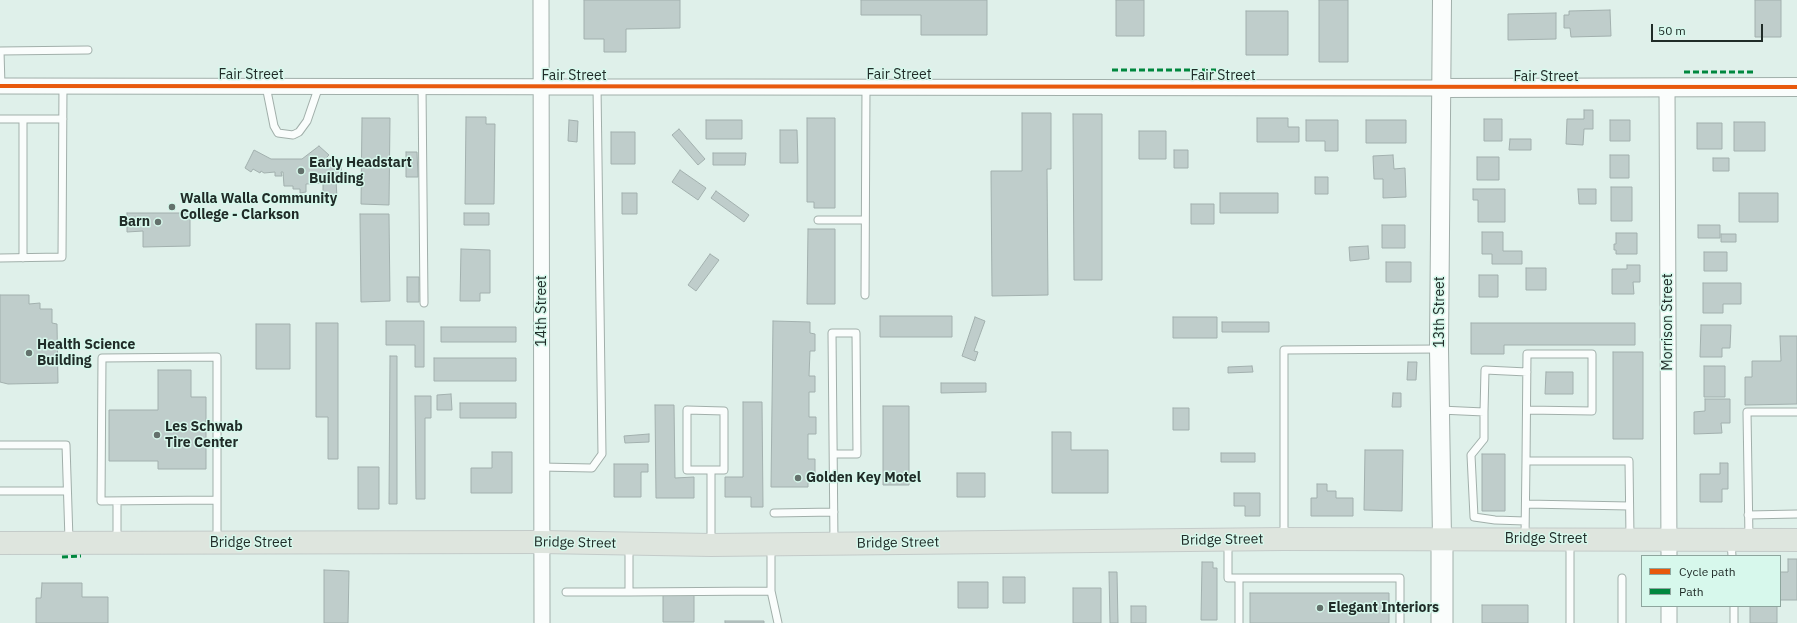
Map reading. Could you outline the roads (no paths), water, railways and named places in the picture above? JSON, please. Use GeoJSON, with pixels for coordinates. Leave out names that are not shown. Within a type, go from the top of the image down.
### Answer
{"type":"FeatureCollection","features":[{"type":"Feature","properties":{"kind":"highway","name":"Bridge Street"},"geometry":{"type":"LineString","coordinates":[[0,543],[541,542],[771,545],[1284,539],[1442,539],[1525,530],[1570,539],[1630,539],[1668,548],[1737,545],[1797,540]]}},
{"type":"Feature","properties":{"kind":"main road","name":"13th Street"},"geometry":{"type":"LineString","coordinates":[[1442,539],[1442,623]]}},
{"type":"Feature","properties":{"kind":"street","name":"14th Street"},"geometry":{"type":"LineString","coordinates":[[541,0],[542,623]]}},
{"type":"Feature","properties":{"kind":"street","name":"13th Street"},"geometry":{"type":"LineString","coordinates":[[1442,0],[1439,349],[1442,539]]}},
{"type":"Feature","properties":{"kind":"street","name":"Fair Street"},"geometry":{"type":"LineString","coordinates":[[0,86],[1797,87]]}},
{"type":"Feature","properties":{"kind":"street","name":"Morrison Street"},"geometry":{"type":"LineString","coordinates":[[1667,88],[1668,548]]}},
{"type":"Feature","properties":{"kind":"street"},"geometry":{"type":"LineString","coordinates":[[1669,607],[1669,623]]}},
{"type":"Feature","properties":{"kind":"lane"},"geometry":{"type":"LineString","coordinates":[[0,86],[0,51],[88,50]]}},
{"type":"Feature","properties":{"kind":"lane"},"geometry":{"type":"LineString","coordinates":[[0,258],[62,257],[63,86]]}},
{"type":"Feature","properties":{"kind":"lane"},"geometry":{"type":"LineString","coordinates":[[266,86],[274,126],[278,134],[293,136],[299,132],[307,121],[319,86]]}},
{"type":"Feature","properties":{"kind":"lane"},"geometry":{"type":"LineString","coordinates":[[865,295],[866,86]]}},
{"type":"Feature","properties":{"kind":"lane"},"geometry":{"type":"LineString","coordinates":[[422,87],[424,303]]}},
{"type":"Feature","properties":{"kind":"lane"},"geometry":{"type":"LineString","coordinates":[[541,466],[592,468],[602,454],[597,87]]}},
{"type":"Feature","properties":{"kind":"lane"},"geometry":{"type":"LineString","coordinates":[[23,119],[23,258]]}},
{"type":"Feature","properties":{"kind":"lane"},"geometry":{"type":"LineString","coordinates":[[0,120],[63,119]]}},
{"type":"Feature","properties":{"kind":"lane"},"geometry":{"type":"LineString","coordinates":[[818,220],[865,220]]}},
{"type":"Feature","properties":{"kind":"lane"},"geometry":{"type":"LineString","coordinates":[[834,454],[857,454],[856,332],[832,333],[834,544]]}},
{"type":"Feature","properties":{"kind":"lane"},"geometry":{"type":"LineString","coordinates":[[1284,539],[1284,350],[1439,349]]}},
{"type":"Feature","properties":{"kind":"lane"},"geometry":{"type":"LineString","coordinates":[[1526,410],[1592,411],[1592,354],[1527,354],[1527,372],[1526,410],[1526,504],[1525,530],[1495,520],[1474,517],[1471,454],[1484,439],[1485,370],[1527,372]]}},
{"type":"Feature","properties":{"kind":"lane"},"geometry":{"type":"LineString","coordinates":[[217,500],[101,501],[102,358],[217,357],[217,500],[217,543]]}},
{"type":"Feature","properties":{"kind":"lane"},"geometry":{"type":"LineString","coordinates":[[687,410],[724,411],[724,470],[711,470],[687,470],[687,410]]}},
{"type":"Feature","properties":{"kind":"lane"},"geometry":{"type":"LineString","coordinates":[[1440,410],[1484,412]]}},
{"type":"Feature","properties":{"kind":"lane"},"geometry":{"type":"LineString","coordinates":[[1737,545],[1748,515],[1747,412],[1797,412]]}},
{"type":"Feature","properties":{"kind":"lane"},"geometry":{"type":"LineString","coordinates":[[0,445],[66,445],[69,543]]}},
{"type":"Feature","properties":{"kind":"lane"},"geometry":{"type":"LineString","coordinates":[[1526,460],[1629,461],[1630,539]]}},
{"type":"Feature","properties":{"kind":"lane"},"geometry":{"type":"LineString","coordinates":[[711,470],[711,545]]}},
{"type":"Feature","properties":{"kind":"lane"},"geometry":{"type":"LineString","coordinates":[[0,491],[68,492]]}},
{"type":"Feature","properties":{"kind":"lane"},"geometry":{"type":"LineString","coordinates":[[117,501],[117,543]]}},
{"type":"Feature","properties":{"kind":"lane"},"geometry":{"type":"LineString","coordinates":[[1526,504],[1629,506]]}},
{"type":"Feature","properties":{"kind":"lane"},"geometry":{"type":"LineString","coordinates":[[774,513],[834,512]]}},
{"type":"Feature","properties":{"kind":"lane"},"geometry":{"type":"LineString","coordinates":[[1748,515],[1797,514]]}},
{"type":"Feature","properties":{"kind":"lane"},"geometry":{"type":"LineString","coordinates":[[1570,539],[1570,623]]}},
{"type":"Feature","properties":{"kind":"lane"},"geometry":{"type":"LineString","coordinates":[[1228,540],[1228,578],[1400,578],[1400,623]]}},
{"type":"Feature","properties":{"kind":"lane"},"geometry":{"type":"LineString","coordinates":[[629,544],[629,592]]}},
{"type":"Feature","properties":{"kind":"lane"},"geometry":{"type":"LineString","coordinates":[[771,545],[771,591],[778,623]]}},
{"type":"Feature","properties":{"kind":"lane"},"geometry":{"type":"LineString","coordinates":[[1239,578],[1239,623]]}},
{"type":"Feature","properties":{"kind":"lane"},"geometry":{"type":"LineString","coordinates":[[1622,578],[1622,623]]}},
{"type":"Feature","properties":{"kind":"lane"},"geometry":{"type":"LineString","coordinates":[[566,592],[771,591]]}},
{"type":"Feature","properties":{"kind":"lane"},"geometry":{"type":"LineString","coordinates":[[1734,607],[1734,623]]}},
{"type":"Feature","properties":{"kind":"place","name":"Early Headstart Building"},"geometry":{"type":"Point","coordinates":[301,171]}},
{"type":"Feature","properties":{"kind":"place","name":"Walla Walla Community College - Clarkson"},"geometry":{"type":"Point","coordinates":[172,207]}},
{"type":"Feature","properties":{"kind":"place","name":"Barn"},"geometry":{"type":"Point","coordinates":[158,222]}},
{"type":"Feature","properties":{"kind":"place","name":"Health Science Building"},"geometry":{"type":"Point","coordinates":[29,353]}},
{"type":"Feature","properties":{"kind":"place","name":"Les Schwab Tire Center"},"geometry":{"type":"Point","coordinates":[157,435]}},
{"type":"Feature","properties":{"kind":"place","name":"Golden Key Motel"},"geometry":{"type":"Point","coordinates":[798,478]}},
{"type":"Feature","properties":{"kind":"place","name":"Elegant Interiors"},"geometry":{"type":"Point","coordinates":[1320,608]}}]}
